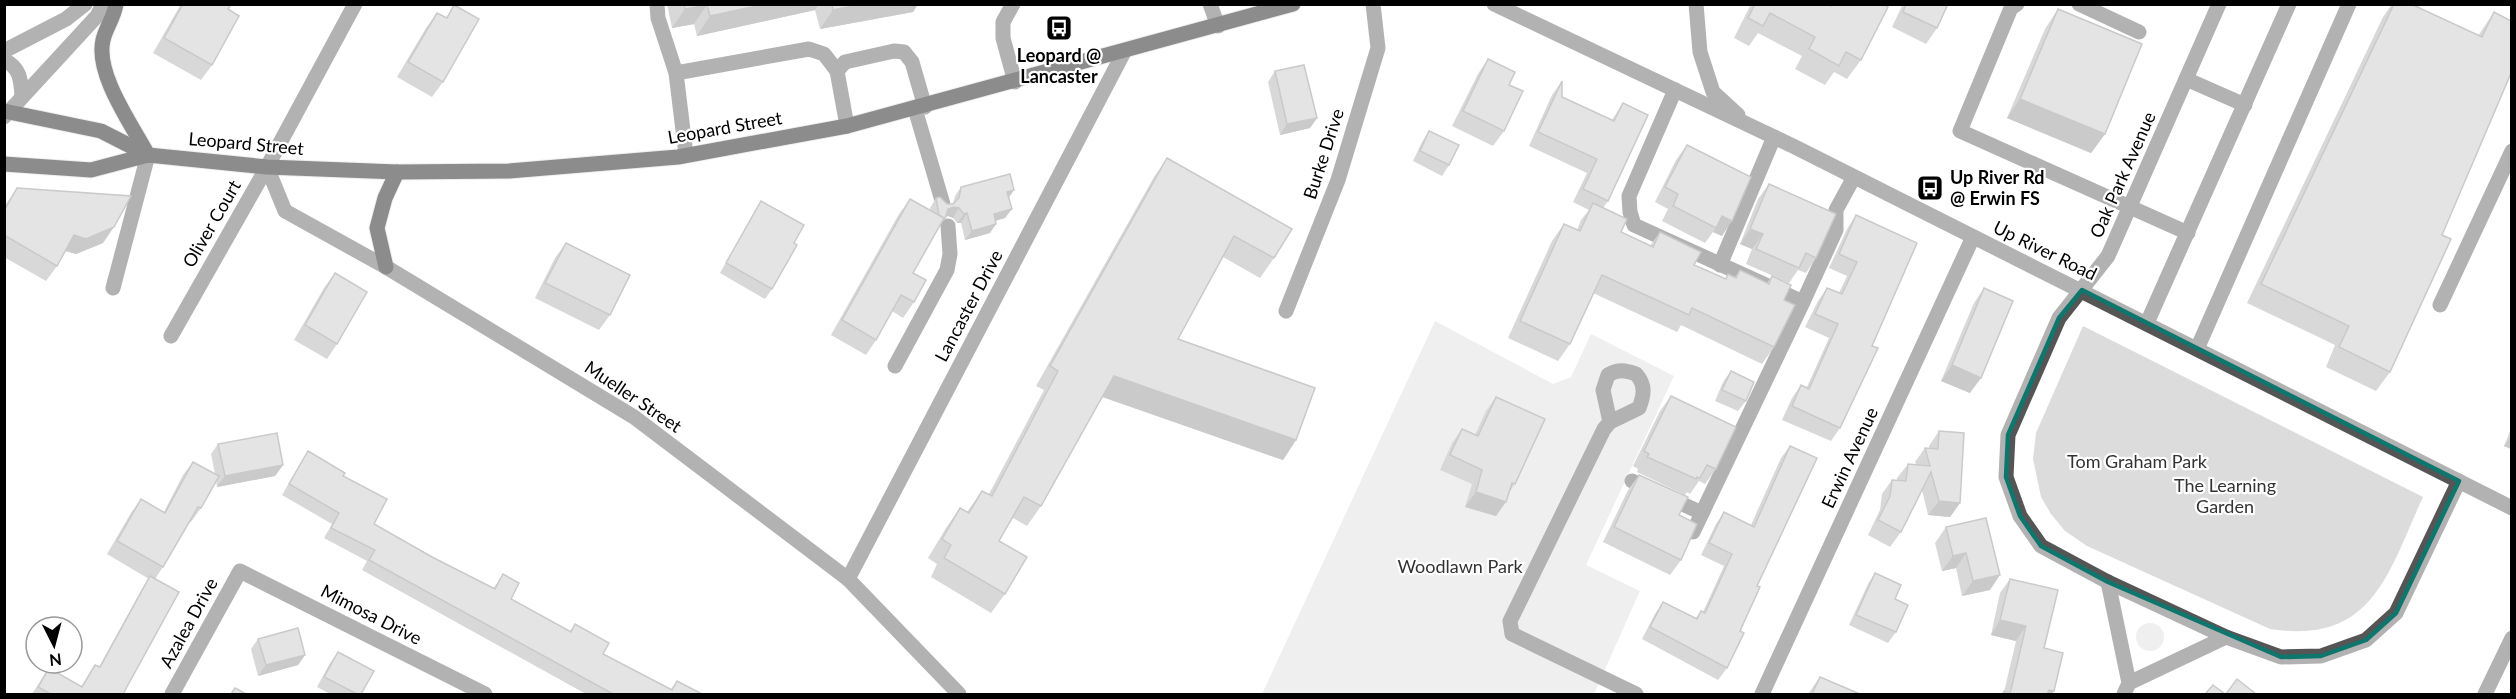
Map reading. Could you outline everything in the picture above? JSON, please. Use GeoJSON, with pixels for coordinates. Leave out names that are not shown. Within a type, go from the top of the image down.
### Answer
{"type":"FeatureCollection","features":[{"type":"Feature","properties":{"kind":"main road"},"geometry":{"type":"LineString","coordinates":[[116,4],[114,15],[103,40],[103,67],[109,86],[148,155]]}},
{"type":"Feature","properties":{"kind":"main road","name":"Leopard Street"},"geometry":{"type":"LineString","coordinates":[[4,164],[91,170],[148,155],[267,167],[397,172],[508,171],[686,155],[847,126],[920,108],[1293,4]]}},
{"type":"Feature","properties":{"kind":"main road","name":"Leopard Street"},"geometry":{"type":"LineString","coordinates":[[6,114],[101,131],[148,155]]}},
{"type":"Feature","properties":{"kind":"main road"},"geometry":{"type":"LineString","coordinates":[[386,267],[377,228],[385,198],[397,172]]}},
{"type":"Feature","properties":{"kind":"street"},"geometry":{"type":"LineString","coordinates":[[4,51],[66,19],[85,4]]}},
{"type":"Feature","properties":{"kind":"street"},"geometry":{"type":"LineString","coordinates":[[6,114],[97,16],[103,4]]}},
{"type":"Feature","properties":{"kind":"street","name":"Oliver Court"},"geometry":{"type":"LineString","coordinates":[[171,336],[267,167],[355,4]]}},
{"type":"Feature","properties":{"kind":"street"},"geometry":{"type":"LineString","coordinates":[[657,4],[658,18],[676,73],[686,155]]}},
{"type":"Feature","properties":{"kind":"street"},"geometry":{"type":"LineString","coordinates":[[1013,4],[1003,22],[1003,38],[1015,82]]}},
{"type":"Feature","properties":{"kind":"street"},"geometry":{"type":"LineString","coordinates":[[1210,4],[1218,26]]}},
{"type":"Feature","properties":{"kind":"street","name":"Burke Drive"},"geometry":{"type":"LineString","coordinates":[[1286,311],[1338,180],[1378,48],[1373,4]]}},
{"type":"Feature","properties":{"kind":"street","name":"Up River Road"},"geometry":{"type":"LineString","coordinates":[[1494,4],[1774,137],[2082,290],[2511,508]]}},
{"type":"Feature","properties":{"kind":"street"},"geometry":{"type":"LineString","coordinates":[[1696,4],[1700,52],[1713,92],[1749,125]]}},
{"type":"Feature","properties":{"kind":"street"},"geometry":{"type":"LineString","coordinates":[[2017,4],[2011,8],[1960,132],[2188,232]]}},
{"type":"Feature","properties":{"kind":"street"},"geometry":{"type":"LineString","coordinates":[[2079,4],[2139,33]]}},
{"type":"Feature","properties":{"kind":"street","name":"Oak Park Avenue"},"geometry":{"type":"LineString","coordinates":[[2219,4],[2109,256],[2059,318],[2008,435],[2006,477],[2020,516],[2041,546],[2108,582],[2226,637],[2281,657],[2321,656],[2366,640],[2396,613],[2459,481]]}},
{"type":"Feature","properties":{"kind":"street"},"geometry":{"type":"LineString","coordinates":[[2147,323],[2289,4]]}},
{"type":"Feature","properties":{"kind":"street"},"geometry":{"type":"LineString","coordinates":[[2198,349],[2349,4]]}},
{"type":"Feature","properties":{"kind":"street"},"geometry":{"type":"LineString","coordinates":[[676,73],[809,49],[824,54],[837,71],[847,126]]}},
{"type":"Feature","properties":{"kind":"street"},"geometry":{"type":"LineString","coordinates":[[837,71],[845,62],[894,51],[904,52],[912,62],[920,108],[943,204]]}},
{"type":"Feature","properties":{"kind":"street","name":"Lancaster Drive"},"geometry":{"type":"LineString","coordinates":[[848,579],[1124,52]]}},
{"type":"Feature","properties":{"kind":"street"},"geometry":{"type":"LineString","coordinates":[[4,60],[12,64],[20,75],[22,97]]}},
{"type":"Feature","properties":{"kind":"street"},"geometry":{"type":"LineString","coordinates":[[2186,79],[2245,105]]}},
{"type":"Feature","properties":{"kind":"street"},"geometry":{"type":"LineString","coordinates":[[1675,90],[1629,196],[1634,225],[1803,302]]}},
{"type":"Feature","properties":{"kind":"street"},"geometry":{"type":"LineString","coordinates":[[1720,265],[1774,137]]}},
{"type":"Feature","properties":{"kind":"street"},"geometry":{"type":"LineString","coordinates":[[2440,305],[2511,151]]}},
{"type":"Feature","properties":{"kind":"street"},"geometry":{"type":"LineString","coordinates":[[112,288],[148,155]]}},
{"type":"Feature","properties":{"kind":"street","name":"Mueller Street"},"geometry":{"type":"LineString","coordinates":[[267,167],[285,212],[386,267],[634,417],[848,579],[959,694]]}},
{"type":"Feature","properties":{"kind":"street"},"geometry":{"type":"LineString","coordinates":[[1693,532],[1836,230],[1836,210],[1854,177]]}},
{"type":"Feature","properties":{"kind":"street"},"geometry":{"type":"LineString","coordinates":[[895,366],[947,270],[950,254],[948,226]]}},
{"type":"Feature","properties":{"kind":"street","name":"Erwin Avenue"},"geometry":{"type":"LineString","coordinates":[[1762,694],[1973,237]]}},
{"type":"Feature","properties":{"kind":"street"},"geometry":{"type":"LineString","coordinates":[[1610,422],[1604,429],[1510,621],[1512,634],[1636,694]]}},
{"type":"Feature","properties":{"kind":"street"},"geometry":{"type":"LineString","coordinates":[[1632,482],[1702,513]]}},
{"type":"Feature","properties":{"kind":"street","name":"Azalea Drive"},"geometry":{"type":"LineString","coordinates":[[172,694],[240,571]]}},
{"type":"Feature","properties":{"kind":"street","name":"Mimosa Drive"},"geometry":{"type":"LineString","coordinates":[[240,571],[485,694]]}},
{"type":"Feature","properties":{"kind":"street"},"geometry":{"type":"LineString","coordinates":[[2108,582],[2126,689],[2226,637]]}},
{"type":"Feature","properties":{"kind":"street"},"geometry":{"type":"LineString","coordinates":[[2485,694],[2511,638]]}},
{"type":"Feature","properties":{"kind":"highlighted area"},"geometry":{"type":"Polygon","coordinates":[[[2082,290],[2459,481],[2396,613],[2366,640],[2321,656],[2281,657],[2108,582],[2041,546],[2020,516],[2006,477],[2008,435],[2059,318],[2082,290]]]}},
{"type":"Feature","properties":{"kind":"green space","name":"Woodlawn Park"},"geometry":{"type":"Polygon","coordinates":[[[1435,321],[1553,384],[1571,377],[1591,334],[1674,376],[1586,565],[1640,591],[1594,694],[1262,694],[1435,321]]]}},
{"type":"Feature","properties":{"kind":"green space","name":"Tom Graham Park"},"geometry":{"type":"Polygon","coordinates":[[[2083,326],[2423,497],[2399,552],[2372,598],[2354,614],[2332,626],[2305,631],[2270,629],[2087,546],[2065,531],[2041,497],[2033,459],[2036,433],[2083,326]]]}},
{"type":"Feature","properties":{"kind":"green space"},"geometry":{"type":"Polygon","coordinates":[[[2150,623],[2160,627],[2164,637],[2160,647],[2150,651],[2140,647],[2136,637],[2140,627],[2150,623]]]}},
{"type":"Feature","properties":{"kind":"building"},"geometry":{"type":"Polygon","coordinates":[[[183,4],[231,4],[228,9],[239,16],[212,65],[164,38],[183,4]]]}},
{"type":"Feature","properties":{"kind":"building"},"geometry":{"type":"Polygon","coordinates":[[[684,4],[765,4],[710,16],[707,5],[685,9],[684,4]]]}},
{"type":"Feature","properties":{"kind":"building"},"geometry":{"type":"Polygon","coordinates":[[[832,4],[862,4],[833,10],[832,4]]]}},
{"type":"Feature","properties":{"kind":"building"},"geometry":{"type":"Polygon","coordinates":[[[1755,4],[1829,4],[1831,6],[1832,4],[1883,4],[1888,7],[1861,60],[1846,52],[1839,66],[1809,49],[1815,37],[1770,13],[1763,26],[1748,18],[1755,4]]]}},
{"type":"Feature","properties":{"kind":"building"},"geometry":{"type":"Polygon","coordinates":[[[1906,4],[1948,4],[1937,28],[1903,12],[1906,4]]]}},
{"type":"Feature","properties":{"kind":"building"},"geometry":{"type":"Polygon","coordinates":[[[2394,4],[2411,4],[2482,37],[2494,12],[2511,21],[2511,73],[2442,235],[2451,239],[2390,372],[2339,347],[2349,326],[2261,284],[2394,4]]]}},
{"type":"Feature","properties":{"kind":"building"},"geometry":{"type":"Polygon","coordinates":[[[454,5],[479,19],[443,82],[408,62],[437,13],[447,18],[454,5]]]}},
{"type":"Feature","properties":{"kind":"building"},"geometry":{"type":"Polygon","coordinates":[[[2058,9],[2142,44],[2105,134],[2020,99],[2058,9]]]}},
{"type":"Feature","properties":{"kind":"building"},"geometry":{"type":"Polygon","coordinates":[[[1488,59],[1515,72],[1509,85],[1523,91],[1504,131],[1463,111],[1488,59]]]}},
{"type":"Feature","properties":{"kind":"building"},"geometry":{"type":"Polygon","coordinates":[[[1304,65],[1317,118],[1287,124],[1275,71],[1304,65]]]}},
{"type":"Feature","properties":{"kind":"building"},"geometry":{"type":"Polygon","coordinates":[[[1562,81],[1562,97],[1614,121],[1623,103],[1648,115],[1608,201],[1583,189],[1597,159],[1538,132],[1562,81]]]}},
{"type":"Feature","properties":{"kind":"building"},"geometry":{"type":"Polygon","coordinates":[[[1429,131],[1459,145],[1449,165],[1420,151],[1429,131]]]}},
{"type":"Feature","properties":{"kind":"building"},"geometry":{"type":"Polygon","coordinates":[[[1687,145],[1751,177],[1732,221],[1722,216],[1716,228],[1673,206],[1678,194],[1665,187],[1687,145]]]}},
{"type":"Feature","properties":{"kind":"building"},"geometry":{"type":"Polygon","coordinates":[[[1167,158],[1292,229],[1274,258],[1234,236],[1178,339],[1315,388],[1296,440],[1114,376],[1041,506],[1024,497],[999,541],[1027,557],[1005,594],[944,558],[951,545],[942,539],[960,508],[969,513],[982,491],[992,496],[1058,371],[1050,366],[1167,158]]]}},
{"type":"Feature","properties":{"kind":"building"},"geometry":{"type":"Polygon","coordinates":[[[1010,174],[1014,190],[1007,192],[1012,209],[994,214],[996,224],[972,231],[967,213],[964,214],[959,208],[948,209],[945,219],[943,220],[944,218],[939,215],[936,198],[940,197],[947,204],[953,204],[959,198],[961,187],[1010,174]]]}},
{"type":"Feature","properties":{"kind":"building"},"geometry":{"type":"Polygon","coordinates":[[[1769,184],[1836,214],[1816,258],[1806,253],[1799,268],[1756,249],[1763,234],[1750,229],[1769,184]]]}},
{"type":"Feature","properties":{"kind":"building"},"geometry":{"type":"Polygon","coordinates":[[[17,188],[131,196],[114,227],[86,239],[74,235],[57,266],[4,235],[4,211],[17,188]]]}},
{"type":"Feature","properties":{"kind":"building"},"geometry":{"type":"Polygon","coordinates":[[[910,199],[944,218],[913,273],[926,280],[914,302],[901,295],[876,340],[842,320],[910,199]]]}},
{"type":"Feature","properties":{"kind":"building"},"geometry":{"type":"Polygon","coordinates":[[[761,201],[804,225],[794,243],[797,245],[772,289],[726,263],[761,201]]]}},
{"type":"Feature","properties":{"kind":"building"},"geometry":{"type":"Polygon","coordinates":[[[1593,203],[1627,219],[1621,232],[1653,247],[1660,232],[1701,252],[1694,265],[1726,279],[1728,274],[1736,278],[1740,270],[1769,284],[1772,276],[1791,285],[1784,300],[1795,305],[1774,347],[1692,308],[1689,315],[1602,275],[1570,344],[1520,321],[1564,224],[1580,231],[1593,203]]]}},
{"type":"Feature","properties":{"kind":"building"},"geometry":{"type":"Polygon","coordinates":[[[1856,215],[1917,243],[1872,346],[1878,348],[1840,428],[1792,406],[1801,385],[1809,389],[1838,324],[1815,314],[1827,288],[1842,294],[1857,262],[1839,254],[1856,215]]]}},
{"type":"Feature","properties":{"kind":"building"},"geometry":{"type":"Polygon","coordinates":[[[566,243],[630,275],[610,315],[545,283],[566,243]]]}},
{"type":"Feature","properties":{"kind":"building"},"geometry":{"type":"Polygon","coordinates":[[[335,273],[367,292],[337,344],[305,325],[335,273]]]}},
{"type":"Feature","properties":{"kind":"building"},"geometry":{"type":"Polygon","coordinates":[[[1984,288],[2013,301],[1981,378],[1952,365],[1984,288]]]}},
{"type":"Feature","properties":{"kind":"building"},"geometry":{"type":"Polygon","coordinates":[[[1731,371],[1754,382],[1746,401],[1722,390],[1731,371]]]}},
{"type":"Feature","properties":{"kind":"building"},"geometry":{"type":"Polygon","coordinates":[[[1671,396],[1736,427],[1716,469],[1707,465],[1700,478],[1696,479],[1647,457],[1649,454],[1644,451],[1671,396]]]}},
{"type":"Feature","properties":{"kind":"building"},"geometry":{"type":"Polygon","coordinates":[[[1496,397],[1545,419],[1515,484],[1512,483],[1506,502],[1476,492],[1482,470],[1450,455],[1462,429],[1478,436],[1496,397]]]}},
{"type":"Feature","properties":{"kind":"building"},"geometry":{"type":"Polygon","coordinates":[[[1939,431],[1964,433],[1960,503],[1939,501],[1931,472],[1901,532],[1878,520],[1890,496],[1892,480],[1906,481],[1908,464],[1930,466],[1925,448],[1938,449],[1939,431]]]}},
{"type":"Feature","properties":{"kind":"building"},"geometry":{"type":"Polygon","coordinates":[[[277,433],[283,465],[225,476],[218,444],[277,433]]]}},
{"type":"Feature","properties":{"kind":"building"},"geometry":{"type":"Polygon","coordinates":[[[1790,446],[1817,458],[1757,586],[1760,587],[1740,631],[1744,633],[1727,668],[1650,627],[1663,602],[1697,619],[1701,611],[1705,613],[1732,554],[1709,543],[1724,512],[1754,527],[1790,446]]]}},
{"type":"Feature","properties":{"kind":"building"},"geometry":{"type":"Polygon","coordinates":[[[308,451],[345,473],[343,476],[387,499],[374,524],[495,589],[503,574],[519,583],[511,599],[571,632],[575,624],[609,643],[603,654],[672,690],[677,681],[702,694],[613,694],[369,560],[375,550],[331,528],[339,513],[289,484],[308,451]]]}},
{"type":"Feature","properties":{"kind":"building"},"geometry":{"type":"Polygon","coordinates":[[[193,462],[219,476],[163,567],[117,541],[141,499],[165,513],[193,462]]]}},
{"type":"Feature","properties":{"kind":"building"},"geometry":{"type":"Polygon","coordinates":[[[1639,475],[1688,497],[1679,515],[1697,524],[1681,560],[1614,527],[1639,475]]]}},
{"type":"Feature","properties":{"kind":"building"},"geometry":{"type":"Polygon","coordinates":[[[1986,518],[2000,575],[1973,581],[1966,553],[1953,556],[1946,527],[1986,518]]]}},
{"type":"Feature","properties":{"kind":"building"},"geometry":{"type":"Polygon","coordinates":[[[1875,573],[1901,585],[1895,599],[1908,605],[1896,632],[1856,615],[1875,573]]]}},
{"type":"Feature","properties":{"kind":"building"},"geometry":{"type":"Polygon","coordinates":[[[150,576],[179,592],[123,694],[51,694],[38,687],[45,675],[61,675],[82,687],[95,665],[100,667],[150,576]]]}},
{"type":"Feature","properties":{"kind":"building"},"geometry":{"type":"Polygon","coordinates":[[[2010,579],[2058,590],[2044,648],[2063,653],[2054,691],[2049,690],[2047,694],[2010,694],[2026,626],[2000,620],[2010,579]]]}},
{"type":"Feature","properties":{"kind":"building"},"geometry":{"type":"Polygon","coordinates":[[[298,628],[305,655],[266,665],[258,639],[298,628]]]}},
{"type":"Feature","properties":{"kind":"building"},"geometry":{"type":"Polygon","coordinates":[[[338,652],[374,671],[361,694],[324,677],[338,652]]]}},
{"type":"Feature","properties":{"kind":"building"},"geometry":{"type":"Polygon","coordinates":[[[1820,677],[1860,694],[1812,694],[1820,677]]]}},
{"type":"Feature","properties":{"kind":"building"},"geometry":{"type":"Polygon","coordinates":[[[2237,679],[2256,694],[2226,694],[2237,679]]]}},
{"type":"Feature","properties":{"kind":"building"},"geometry":{"type":"Polygon","coordinates":[[[2213,685],[2225,694],[2205,694],[2213,685]]]}},
{"type":"Feature","properties":{"kind":"building"},"geometry":{"type":"Polygon","coordinates":[[[235,688],[246,694],[231,694],[235,688]]]}},
{"type":"Feature","properties":{"kind":"place","name":"Leopard @ Lancaster"},"geometry":{"type":"Point","coordinates":[1059,28]}},
{"type":"Feature","properties":{"kind":"place","name":"Up River Rd @ Erwin FS"},"geometry":{"type":"Point","coordinates":[1930,188]}},
{"type":"Feature","properties":{"kind":"park label","name":"The Learning Garden"},"geometry":{"type":"Point","coordinates":[2225,496]}}]}
